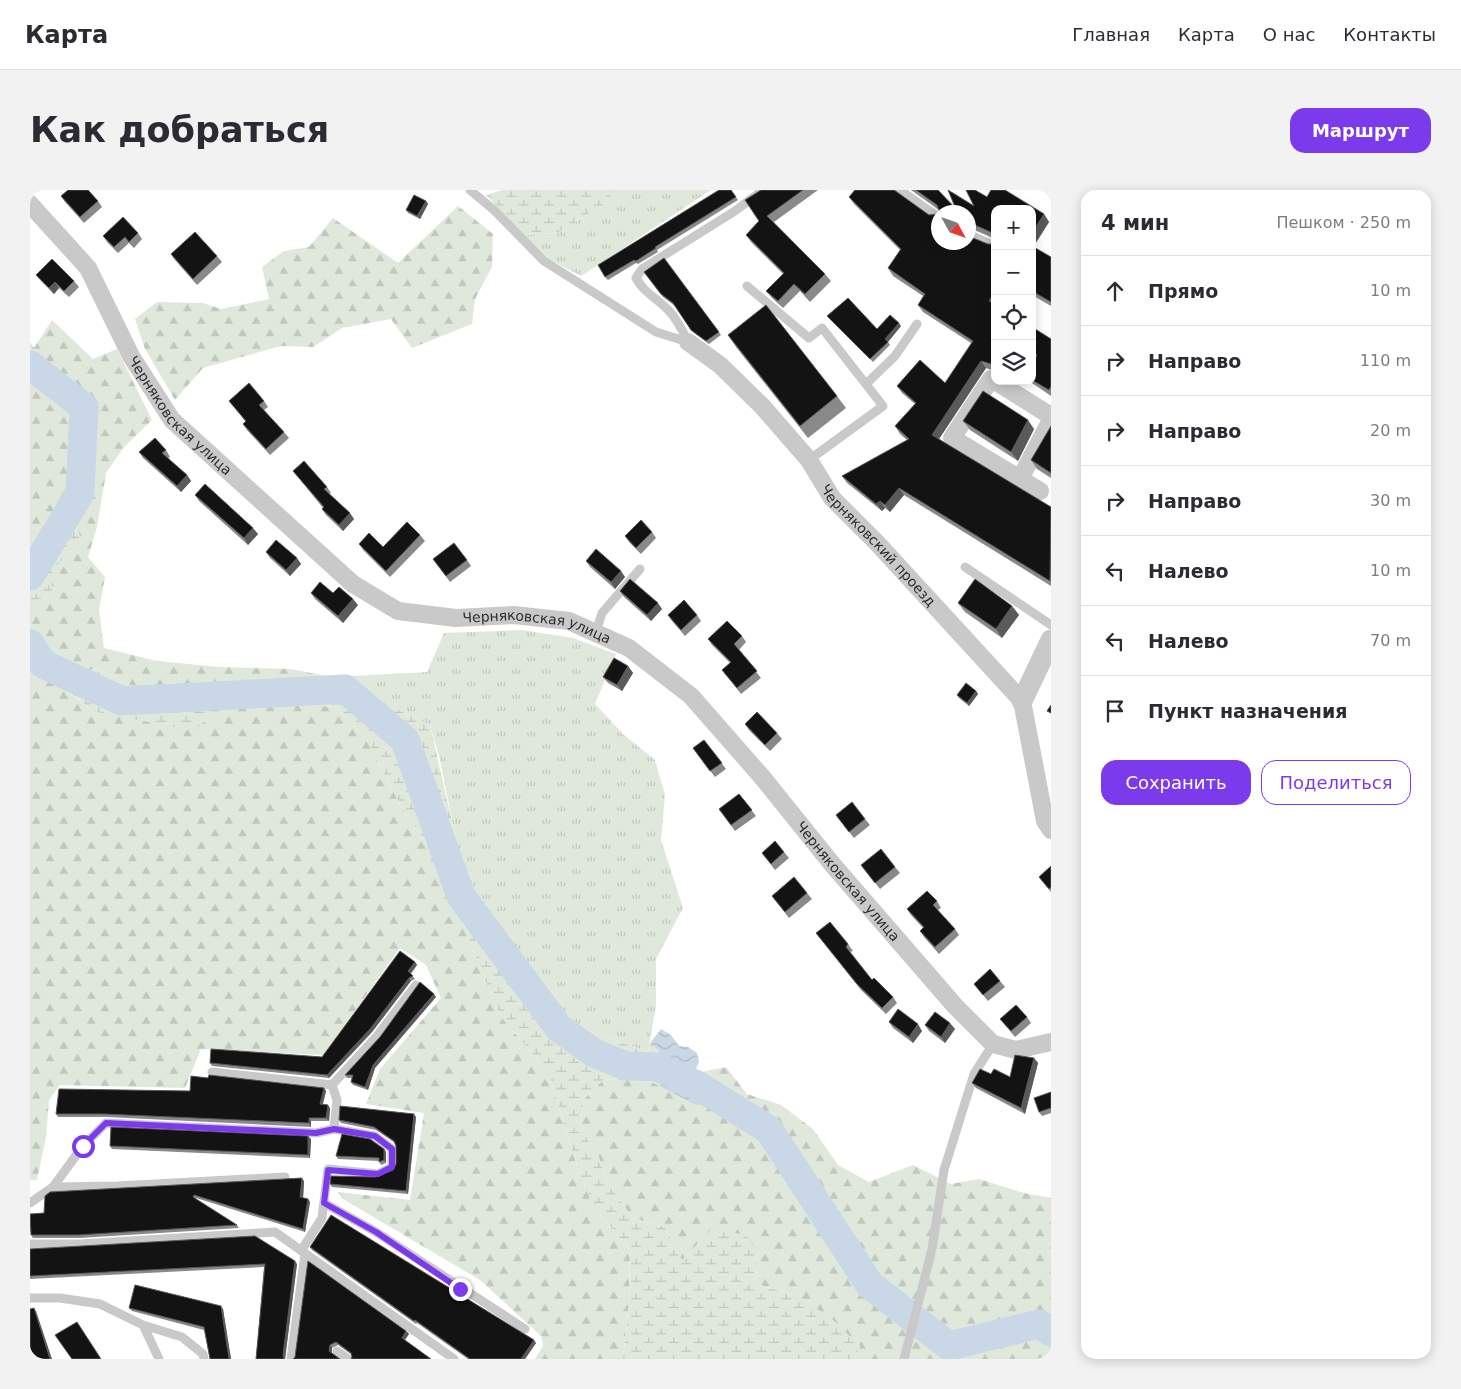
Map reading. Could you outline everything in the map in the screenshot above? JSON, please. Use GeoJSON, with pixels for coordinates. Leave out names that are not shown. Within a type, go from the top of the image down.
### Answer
{"type":"FeatureCollection","features":[{"type":"Feature","properties":{"kind":"street","name":"Черняковская улица"},"geometry":{"type":"LineString","coordinates":[[30,204],[88,268],[131,356],[172,420],[353,584],[398,611],[456,618],[514,616],[569,620],[629,648],[691,696],[955,1006],[993,1044]]}},
{"type":"Feature","properties":{"kind":"street","name":"Черняковский проезд"},"geometry":{"type":"LineString","coordinates":[[688,342],[720,365],[762,406],[809,460],[832,498],[878,544],[1022,700]]}},
{"type":"Feature","properties":{"kind":"street"},"geometry":{"type":"LineString","coordinates":[[991,378],[952,438],[1040,491]]}},
{"type":"Feature","properties":{"kind":"street"},"geometry":{"type":"LineString","coordinates":[[1001,385],[1051,416]]}},
{"type":"Feature","properties":{"kind":"street"},"geometry":{"type":"LineString","coordinates":[[1020,479],[1051,420]]}},
{"type":"Feature","properties":{"kind":"street"},"geometry":{"type":"LineString","coordinates":[[1049,649],[1022,700],[1045,821],[1051,830]]}},
{"type":"Feature","properties":{"kind":"street"},"geometry":{"type":"LineString","coordinates":[[993,1044],[1016,1050],[1051,1042]]}},
{"type":"Feature","properties":{"kind":"lane"},"geometry":{"type":"LineString","coordinates":[[470,190],[494,210],[544,260],[656,332],[688,342]]}},
{"type":"Feature","properties":{"kind":"lane"},"geometry":{"type":"LineString","coordinates":[[688,342],[680,326],[666,307],[641,288],[636,278],[642,269],[735,211],[763,190]]}},
{"type":"Feature","properties":{"kind":"lane"},"geometry":{"type":"LineString","coordinates":[[900,190],[931,212]]}},
{"type":"Feature","properties":{"kind":"lane"},"geometry":{"type":"LineString","coordinates":[[976,238],[991,244]]}},
{"type":"Feature","properties":{"kind":"lane"},"geometry":{"type":"LineString","coordinates":[[747,286],[809,338],[822,328],[883,406],[809,460]]}},
{"type":"Feature","properties":{"kind":"lane"},"geometry":{"type":"LineString","coordinates":[[866,384],[895,356],[917,324]]}},
{"type":"Feature","properties":{"kind":"lane"},"geometry":{"type":"LineString","coordinates":[[965,567],[1051,625]]}},
{"type":"Feature","properties":{"kind":"lane"},"geometry":{"type":"LineString","coordinates":[[596,632],[602,613],[640,569]]}},
{"type":"Feature","properties":{"kind":"lane"},"geometry":{"type":"LineString","coordinates":[[332,1085],[377,1036],[416,985]]}},
{"type":"Feature","properties":{"kind":"lane"},"geometry":{"type":"LineString","coordinates":[[904,1359],[932,1249],[944,1170],[974,1074],[993,1044]]}},
{"type":"Feature","properties":{"kind":"lane"},"geometry":{"type":"LineString","coordinates":[[212,1072],[332,1085]]}},
{"type":"Feature","properties":{"kind":"lane"},"geometry":{"type":"LineString","coordinates":[[332,1085],[337,1100],[334,1129]]}},
{"type":"Feature","properties":{"kind":"lane"},"geometry":{"type":"LineString","coordinates":[[30,1203],[53,1187],[83,1146],[106,1123],[316,1133],[334,1129],[375,1136],[392,1149],[392,1167],[378,1174],[328,1170],[322,1218],[303,1253],[291,1359]]}},
{"type":"Feature","properties":{"kind":"lane"},"geometry":{"type":"LineString","coordinates":[[53,1187],[118,1186],[285,1176]]}},
{"type":"Feature","properties":{"kind":"lane"},"geometry":{"type":"LineString","coordinates":[[324,1203],[376,1232],[524,1329]]}},
{"type":"Feature","properties":{"kind":"lane"},"geometry":{"type":"LineString","coordinates":[[30,1244],[80,1244],[275,1232],[454,1359]]}},
{"type":"Feature","properties":{"kind":"lane"},"geometry":{"type":"LineString","coordinates":[[30,1298],[60,1298],[100,1304],[143,1325],[182,1337],[203,1354],[204,1359]]}},
{"type":"Feature","properties":{"kind":"lane"},"geometry":{"type":"LineString","coordinates":[[143,1325],[159,1359]]}},
{"type":"Feature","properties":{"kind":"lane"},"geometry":{"type":"LineString","coordinates":[[337,1351],[348,1359]]}},
{"type":"Feature","properties":{"kind":"green space"},"geometry":{"type":"Polygon","coordinates":[[[502,190],[611,190],[610,201],[557,233],[524,235],[486,195],[502,190]]]}},
{"type":"Feature","properties":{"kind":"green space"},"geometry":{"type":"Polygon","coordinates":[[[611,190],[711,190],[581,276],[549,259],[524,235],[557,233],[610,201],[611,190]]]}},
{"type":"Feature","properties":{"kind":"green space"},"geometry":{"type":"Polygon","coordinates":[[[458,206],[493,234],[492,267],[475,299],[472,324],[412,348],[391,319],[342,328],[313,347],[281,346],[203,368],[175,400],[145,349],[135,319],[157,302],[203,303],[221,309],[269,299],[262,267],[284,251],[309,247],[333,218],[398,263],[458,206]]]}},
{"type":"Feature","properties":{"kind":"green space"},"geometry":{"type":"Polygon","coordinates":[[[52,320],[93,359],[117,349],[152,420],[124,447],[106,473],[97,527],[88,557],[105,577],[99,610],[104,648],[157,661],[220,667],[291,669],[331,677],[322,706],[335,707],[365,737],[401,806],[436,857],[499,1014],[549,1074],[574,1157],[593,1207],[630,1250],[629,1302],[623,1359],[535,1359],[543,1346],[541,1336],[480,1280],[343,1199],[338,1192],[410,1200],[424,1113],[366,1104],[380,1069],[441,998],[426,965],[400,948],[323,1055],[201,1049],[185,1088],[60,1085],[49,1100],[46,1137],[37,1180],[30,1180],[30,675],[63,688],[93,711],[184,687],[130,685],[97,668],[80,673],[52,651],[30,624],[30,601],[52,597],[51,572],[68,553],[82,544],[77,527],[78,511],[30,551],[30,342],[34,348],[52,320]]]}},
{"type":"Feature","properties":{"kind":"green space"},"geometry":{"type":"Polygon","coordinates":[[[68,496],[78,511],[77,527],[82,544],[68,553],[52,572],[52,597],[30,601],[30,551],[68,496]]]}},
{"type":"Feature","properties":{"kind":"green space"},"geometry":{"type":"Polygon","coordinates":[[[30,624],[52,651],[80,673],[97,668],[130,685],[184,687],[212,715],[193,731],[93,711],[64,688],[30,675],[30,624]]]}},
{"type":"Feature","properties":{"kind":"green space"},"geometry":{"type":"Polygon","coordinates":[[[522,630],[573,638],[616,654],[595,704],[624,735],[655,760],[665,795],[661,840],[683,908],[656,959],[656,1005],[648,1052],[565,1022],[472,894],[454,830],[440,760],[430,725],[331,677],[427,672],[444,633],[522,630]]]}},
{"type":"Feature","properties":{"kind":"green space"},"geometry":{"type":"Polygon","coordinates":[[[331,677],[430,725],[454,830],[472,894],[565,1022],[648,1052],[650,1043],[659,1051],[656,1070],[663,1088],[654,1083],[604,1079],[584,1099],[580,1128],[598,1155],[606,1180],[632,1218],[665,1227],[682,1260],[712,1229],[746,1235],[758,1252],[756,1284],[796,1295],[830,1317],[860,1346],[855,1359],[623,1359],[629,1302],[630,1250],[593,1207],[574,1157],[549,1074],[499,1014],[436,857],[401,806],[365,737],[335,707],[322,706],[331,677]]]}},
{"type":"Feature","properties":{"kind":"green space"},"geometry":{"type":"Polygon","coordinates":[[[726,1067],[747,1094],[781,1105],[813,1129],[838,1165],[869,1182],[913,1165],[951,1184],[979,1179],[1024,1193],[1051,1198],[1051,1359],[855,1359],[860,1346],[796,1295],[756,1284],[758,1252],[712,1229],[682,1261],[665,1227],[632,1218],[606,1180],[598,1155],[580,1128],[584,1099],[604,1079],[654,1083],[686,1100],[688,1086],[696,1073],[726,1067]]]}},
{"type":"Feature","properties":{"kind":"water"},"geometry":{"type":"Polygon","coordinates":[[[661,1029],[671,1035],[679,1046],[688,1047],[697,1053],[699,1062],[688,1086],[718,1094],[719,1103],[696,1105],[663,1088],[656,1073],[655,1062],[659,1051],[650,1043],[661,1029]]]}},
{"type":"Feature","properties":{"kind":"building"},"geometry":{"type":"Polygon","coordinates":[[[68,190],[88,190],[98,201],[80,217],[61,196],[68,190]]]}},
{"type":"Feature","properties":{"kind":"building"},"geometry":{"type":"Polygon","coordinates":[[[719,190],[731,190],[736,197],[655,247],[636,261],[634,260],[605,277],[598,265],[719,190]]]}},
{"type":"Feature","properties":{"kind":"building"},"geometry":{"type":"Polygon","coordinates":[[[761,190],[803,190],[767,216],[825,274],[805,294],[794,284],[778,301],[766,291],[784,273],[746,235],[759,221],[745,200],[761,190]]]}},
{"type":"Feature","properties":{"kind":"building"},"geometry":{"type":"Polygon","coordinates":[[[855,190],[894,190],[931,215],[931,250],[976,250],[976,239],[991,244],[991,298],[989,301],[991,302],[991,364],[981,361],[932,435],[1051,507],[1050,581],[899,488],[885,505],[880,501],[876,504],[842,476],[909,439],[895,426],[916,403],[897,386],[920,360],[945,383],[973,341],[918,305],[925,294],[888,268],[901,249],[849,197],[855,190]]]}},
{"type":"Feature","properties":{"kind":"building"},"geometry":{"type":"Polygon","coordinates":[[[916,190],[938,190],[952,205],[937,205],[916,190]]]}},
{"type":"Feature","properties":{"kind":"building"},"geometry":{"type":"Polygon","coordinates":[[[948,190],[972,205],[954,205],[948,190]]]}},
{"type":"Feature","properties":{"kind":"building"},"geometry":{"type":"Polygon","coordinates":[[[966,190],[975,190],[987,197],[991,190],[1005,190],[1029,205],[991,205],[991,232],[976,226],[976,205],[974,205],[966,190]]]}},
{"type":"Feature","properties":{"kind":"building"},"geometry":{"type":"Polygon","coordinates":[[[414,195],[426,201],[417,216],[406,210],[414,195]]]}},
{"type":"Feature","properties":{"kind":"building"},"geometry":{"type":"Polygon","coordinates":[[[1036,209],[1044,214],[1036,227],[1036,209]]]}},
{"type":"Feature","properties":{"kind":"building"},"geometry":{"type":"Polygon","coordinates":[[[123,217],[138,233],[129,242],[125,237],[114,247],[103,236],[123,217]]]}},
{"type":"Feature","properties":{"kind":"building"},"geometry":{"type":"Polygon","coordinates":[[[195,232],[217,256],[193,279],[171,254],[195,232]]]}},
{"type":"Feature","properties":{"kind":"building"},"geometry":{"type":"Polygon","coordinates":[[[1036,248],[1051,257],[1051,302],[1036,293],[1036,248]]]}},
{"type":"Feature","properties":{"kind":"building"},"geometry":{"type":"Polygon","coordinates":[[[664,258],[719,332],[706,341],[691,330],[673,303],[661,294],[644,272],[664,258]]]}},
{"type":"Feature","properties":{"kind":"building"},"geometry":{"type":"Polygon","coordinates":[[[52,259],[74,281],[64,291],[55,282],[49,288],[36,275],[52,259]]]}},
{"type":"Feature","properties":{"kind":"building"},"geometry":{"type":"Polygon","coordinates":[[[848,298],[877,329],[890,315],[899,323],[885,339],[888,342],[870,359],[827,316],[848,298]]]}},
{"type":"Feature","properties":{"kind":"building"},"geometry":{"type":"Polygon","coordinates":[[[766,305],[837,396],[800,426],[728,335],[766,305]]]}},
{"type":"Feature","properties":{"kind":"building"},"geometry":{"type":"Polygon","coordinates":[[[1036,330],[1051,339],[1051,386],[1049,390],[1036,382],[1036,330]]]}},
{"type":"Feature","properties":{"kind":"building"},"geometry":{"type":"Polygon","coordinates":[[[249,383],[264,401],[259,405],[284,432],[266,449],[243,424],[246,421],[229,401],[249,383]]]}},
{"type":"Feature","properties":{"kind":"building"},"geometry":{"type":"Polygon","coordinates":[[[983,391],[1028,420],[1011,452],[963,421],[983,391]]]}},
{"type":"Feature","properties":{"kind":"building"},"geometry":{"type":"Polygon","coordinates":[[[1051,426],[1051,473],[1031,460],[1051,426]]]}},
{"type":"Feature","properties":{"kind":"building"},"geometry":{"type":"Polygon","coordinates":[[[155,438],[166,450],[162,453],[187,475],[177,486],[139,452],[155,438]]]}},
{"type":"Feature","properties":{"kind":"building"},"geometry":{"type":"Polygon","coordinates":[[[304,461],[327,487],[324,489],[350,513],[339,525],[322,509],[324,507],[293,471],[304,461]]]}},
{"type":"Feature","properties":{"kind":"building"},"geometry":{"type":"Polygon","coordinates":[[[205,484],[253,528],[244,538],[195,495],[205,484]]]}},
{"type":"Feature","properties":{"kind":"building"},"geometry":{"type":"Polygon","coordinates":[[[641,520],[652,532],[636,548],[625,536],[641,520]]]}},
{"type":"Feature","properties":{"kind":"building"},"geometry":{"type":"Polygon","coordinates":[[[407,522],[420,535],[386,571],[359,544],[369,533],[383,547],[407,522]]]}},
{"type":"Feature","properties":{"kind":"building"},"geometry":{"type":"Polygon","coordinates":[[[276,540],[297,558],[286,570],[266,552],[276,540]]]}},
{"type":"Feature","properties":{"kind":"building"},"geometry":{"type":"Polygon","coordinates":[[[454,543],[467,560],[446,576],[433,559],[454,543]]]}},
{"type":"Feature","properties":{"kind":"building"},"geometry":{"type":"Polygon","coordinates":[[[596,549],[621,571],[611,582],[586,561],[596,549]]]}},
{"type":"Feature","properties":{"kind":"building"},"geometry":{"type":"Polygon","coordinates":[[[630,579],[658,603],[647,615],[620,591],[630,579]]]}},
{"type":"Feature","properties":{"kind":"building"},"geometry":{"type":"Polygon","coordinates":[[[975,579],[1012,606],[996,629],[958,603],[975,579]]]}},
{"type":"Feature","properties":{"kind":"building"},"geometry":{"type":"Polygon","coordinates":[[[320,582],[333,593],[339,587],[353,599],[338,616],[311,593],[320,582]]]}},
{"type":"Feature","properties":{"kind":"building"},"geometry":{"type":"Polygon","coordinates":[[[684,600],[697,615],[681,630],[668,615],[684,600]]]}},
{"type":"Feature","properties":{"kind":"building"},"geometry":{"type":"Polygon","coordinates":[[[727,621],[742,636],[734,644],[757,671],[737,688],[722,670],[731,662],[708,639],[727,621]]]}},
{"type":"Feature","properties":{"kind":"building"},"geometry":{"type":"Polygon","coordinates":[[[614,658],[628,666],[617,685],[603,677],[614,658]]]}},
{"type":"Feature","properties":{"kind":"building"},"geometry":{"type":"Polygon","coordinates":[[[966,683],[976,691],[967,703],[957,695],[966,683]]]}},
{"type":"Feature","properties":{"kind":"building"},"geometry":{"type":"Polygon","coordinates":[[[1051,705],[1051,713],[1047,711],[1051,705]]]}},
{"type":"Feature","properties":{"kind":"building"},"geometry":{"type":"Polygon","coordinates":[[[757,712],[777,733],[765,745],[745,724],[757,712]]]}},
{"type":"Feature","properties":{"kind":"building"},"geometry":{"type":"Polygon","coordinates":[[[704,740],[722,763],[710,771],[693,748],[704,740]]]}},
{"type":"Feature","properties":{"kind":"building"},"geometry":{"type":"Polygon","coordinates":[[[739,794],[752,810],[731,825],[719,809],[739,794]]]}},
{"type":"Feature","properties":{"kind":"building"},"geometry":{"type":"Polygon","coordinates":[[[852,802],[865,819],[849,832],[836,815],[852,802]]]}},
{"type":"Feature","properties":{"kind":"building"},"geometry":{"type":"Polygon","coordinates":[[[775,841],[784,852],[771,864],[762,853],[775,841]]]}},
{"type":"Feature","properties":{"kind":"building"},"geometry":{"type":"Polygon","coordinates":[[[881,849],[895,867],[875,883],[861,865],[881,849]]]}},
{"type":"Feature","properties":{"kind":"building"},"geometry":{"type":"Polygon","coordinates":[[[1051,866],[1051,887],[1049,889],[1039,877],[1051,866]]]}},
{"type":"Feature","properties":{"kind":"building"},"geometry":{"type":"Polygon","coordinates":[[[794,877],[807,893],[785,912],[772,896],[794,877]]]}},
{"type":"Feature","properties":{"kind":"building"},"geometry":{"type":"Polygon","coordinates":[[[927,891],[937,901],[933,905],[955,929],[935,947],[920,931],[924,927],[907,909],[927,891]]]}},
{"type":"Feature","properties":{"kind":"building"},"geometry":{"type":"Polygon","coordinates":[[[830,922],[848,944],[846,947],[872,980],[874,978],[893,997],[882,1008],[857,984],[816,933],[830,922]]]}},
{"type":"Feature","properties":{"kind":"building"},"geometry":{"type":"Polygon","coordinates":[[[400,951],[415,962],[408,971],[413,976],[409,978],[370,1029],[327,1075],[210,1063],[211,1049],[322,1057],[400,951]]]}},
{"type":"Feature","properties":{"kind":"building"},"geometry":{"type":"Polygon","coordinates":[[[990,969],[1000,981],[983,995],[974,984],[990,969]]]}},
{"type":"Feature","properties":{"kind":"building"},"geometry":{"type":"Polygon","coordinates":[[[420,982],[434,994],[373,1065],[365,1087],[351,1082],[353,1075],[345,1075],[380,1037],[420,982]]]}},
{"type":"Feature","properties":{"kind":"building"},"geometry":{"type":"Polygon","coordinates":[[[1016,1005],[1027,1017],[1011,1031],[1000,1019],[1016,1005]]]}},
{"type":"Feature","properties":{"kind":"building"},"geometry":{"type":"Polygon","coordinates":[[[898,1009],[918,1024],[909,1037],[889,1022],[898,1009]]]}},
{"type":"Feature","properties":{"kind":"building"},"geometry":{"type":"Polygon","coordinates":[[[935,1012],[950,1023],[941,1037],[925,1025],[935,1012]]]}},
{"type":"Feature","properties":{"kind":"building"},"geometry":{"type":"Polygon","coordinates":[[[1015,1055],[1034,1058],[1021,1108],[972,1083],[980,1069],[991,1074],[994,1069],[1010,1077],[1015,1055]]]}},
{"type":"Feature","properties":{"kind":"building"},"geometry":{"type":"Polygon","coordinates":[[[209,1075],[324,1088],[320,1104],[328,1105],[326,1118],[309,1118],[309,1123],[104,1114],[56,1114],[59,1089],[190,1091],[191,1076],[208,1078],[209,1075]]]}},
{"type":"Feature","properties":{"kind":"building"},"geometry":{"type":"Polygon","coordinates":[[[1051,1092],[1051,1108],[1039,1112],[1034,1098],[1051,1092]]]}},
{"type":"Feature","properties":{"kind":"building"},"geometry":{"type":"Polygon","coordinates":[[[340,1106],[414,1114],[406,1191],[330,1184],[331,1176],[376,1177],[393,1170],[396,1164],[396,1146],[394,1141],[374,1127],[339,1120],[340,1106]]]}},
{"type":"Feature","properties":{"kind":"building"},"geometry":{"type":"Polygon","coordinates":[[[111,1127],[308,1136],[308,1155],[110,1146],[111,1127]]]}},
{"type":"Feature","properties":{"kind":"building"},"geometry":{"type":"Polygon","coordinates":[[[342,1134],[370,1139],[384,1149],[384,1160],[379,1162],[379,1158],[336,1156],[342,1134]]]}},
{"type":"Feature","properties":{"kind":"building"},"geometry":{"type":"Polygon","coordinates":[[[302,1178],[300,1197],[308,1199],[303,1229],[194,1195],[193,1197],[237,1225],[78,1235],[31,1235],[30,1214],[44,1213],[45,1196],[50,1192],[302,1178]]]}},
{"type":"Feature","properties":{"kind":"building"},"geometry":{"type":"Polygon","coordinates":[[[331,1215],[534,1340],[521,1359],[470,1359],[310,1247],[331,1215]]]}},
{"type":"Feature","properties":{"kind":"building"},"geometry":{"type":"Polygon","coordinates":[[[255,1236],[295,1261],[284,1359],[256,1359],[265,1264],[30,1276],[30,1249],[255,1236]]]}},
{"type":"Feature","properties":{"kind":"building"},"geometry":{"type":"Polygon","coordinates":[[[308,1261],[406,1331],[402,1338],[431,1359],[351,1359],[351,1353],[336,1342],[330,1345],[329,1351],[340,1359],[293,1359],[295,1357],[308,1261]]]}},
{"type":"Feature","properties":{"kind":"building"},"geometry":{"type":"Polygon","coordinates":[[[135,1285],[221,1306],[229,1359],[210,1359],[204,1327],[129,1308],[135,1285]]]}},
{"type":"Feature","properties":{"kind":"building"},"geometry":{"type":"Polygon","coordinates":[[[34,1308],[50,1359],[31,1359],[30,1356],[30,1309],[34,1308]]]}},
{"type":"Feature","properties":{"kind":"building"},"geometry":{"type":"Polygon","coordinates":[[[77,1322],[101,1359],[72,1359],[55,1335],[77,1322]]]}},
{"type":"Feature","properties":{"kind":"waterway"},"geometry":{"type":"LineString","coordinates":[[30,365],[84,407],[80,493],[30,576]]}},
{"type":"Feature","properties":{"kind":"waterway"},"geometry":{"type":"LineString","coordinates":[[30,644],[43,664],[122,701],[345,689],[405,740],[461,896],[559,1028],[594,1053],[626,1066],[657,1067],[697,1085],[769,1130],[870,1285],[949,1346],[1039,1324],[1051,1332]]}},
{"type":"Feature","properties":{"kind":"route"},"geometry":{"type":"LineString","coordinates":[[83,1146],[106,1123],[269,1129],[316,1133],[334,1129],[375,1136],[392,1149],[392,1167],[378,1174],[328,1170],[324,1203],[376,1232],[460,1289]]}}]}
